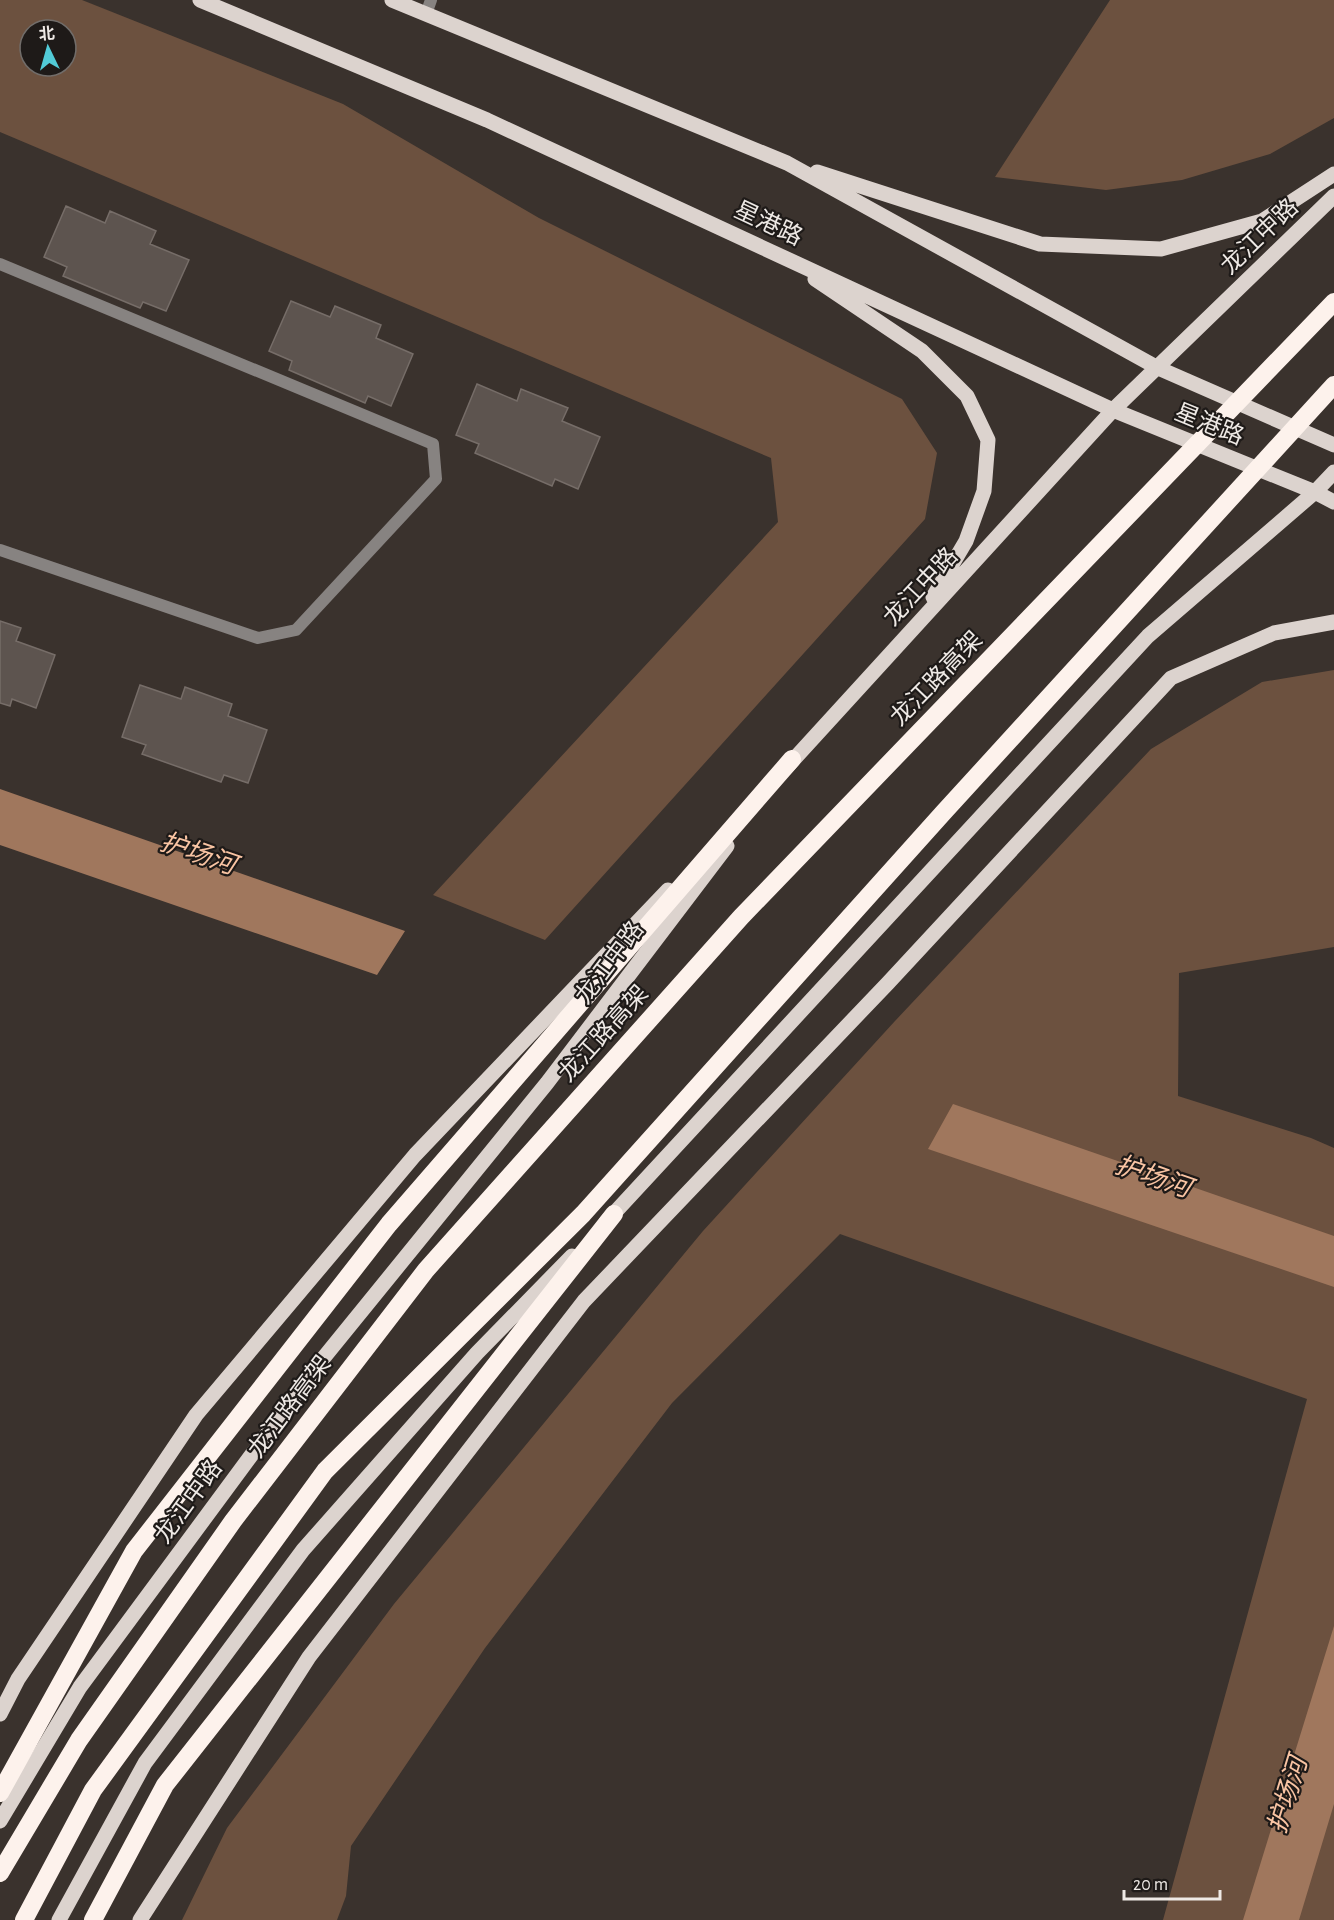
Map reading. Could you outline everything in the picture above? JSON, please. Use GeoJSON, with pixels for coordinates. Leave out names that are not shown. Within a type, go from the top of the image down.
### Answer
{"type":"FeatureCollection","features":[{"type":"Feature","properties":{"kind":"highway","name":"龙江路高架"},"geometry":{"type":"LineString","coordinates":[[0,1873],[79,1740],[200,1569],[426,1270],[741,917],[1334,302]]}},
{"type":"Feature","properties":{"kind":"highway"},"geometry":{"type":"LineString","coordinates":[[24,1920],[93,1790],[325,1471],[583,1214],[951,804],[1334,385]]}},
{"type":"Feature","properties":{"kind":"highway"},"geometry":{"type":"LineString","coordinates":[[0,1793],[134,1551],[389,1224],[792,759]]}},
{"type":"Feature","properties":{"kind":"highway"},"geometry":{"type":"LineString","coordinates":[[93,1920],[165,1785],[615,1214]]}},
{"type":"Feature","properties":{"kind":"main road","name":"星港路"},"geometry":{"type":"LineString","coordinates":[[200,0],[487,120],[1113,411],[1315,492],[1334,502]]}},
{"type":"Feature","properties":{"kind":"main road","name":"星港路"},"geometry":{"type":"LineString","coordinates":[[392,0],[428,7],[788,163],[1158,368],[1334,445]]}},
{"type":"Feature","properties":{"kind":"main road"},"geometry":{"type":"LineString","coordinates":[[788,163],[1040,244],[1161,249],[1262,221],[1334,174]]}},
{"type":"Feature","properties":{"kind":"main road","name":"龙江中路"},"geometry":{"type":"LineString","coordinates":[[0,1821],[80,1687],[321,1361],[547,1083],[792,759],[1113,411],[1334,196]]}},
{"type":"Feature","properties":{"kind":"main road"},"geometry":{"type":"LineString","coordinates":[[773,251],[922,351],[967,396],[988,440],[984,491],[966,541],[916,625]]}},
{"type":"Feature","properties":{"kind":"main road"},"geometry":{"type":"LineString","coordinates":[[59,1920],[145,1763],[303,1550],[477,1353],[615,1214],[1148,636],[1315,492],[1334,472]]}},
{"type":"Feature","properties":{"kind":"main road"},"geometry":{"type":"LineString","coordinates":[[140,1920],[309,1657],[584,1301],[888,983],[1171,678],[1274,633],[1334,622]]}},
{"type":"Feature","properties":{"kind":"main road"},"geometry":{"type":"LineString","coordinates":[[0,1714],[18,1679],[196,1415],[415,1155],[792,759]]}},
{"type":"Feature","properties":{"kind":"lane"},"geometry":{"type":"LineString","coordinates":[[0,264],[433,444],[436,479],[296,630],[258,638],[0,550]]}},
{"type":"Feature","properties":{"kind":"shaded area"},"geometry":{"type":"Polygon","coordinates":[[[0,0],[82,0],[343,104],[539,218],[902,399],[937,453],[925,519],[545,940],[433,895],[778,522],[771,458],[0,132],[0,0]]]}},
{"type":"Feature","properties":{"kind":"shaded area"},"geometry":{"type":"Polygon","coordinates":[[[1110,0],[1334,0],[1334,118],[1270,154],[1182,180],[1106,190],[995,177],[1110,0]]]}},
{"type":"Feature","properties":{"kind":"shaded area"},"geometry":{"type":"Polygon","coordinates":[[[1334,670],[1334,947],[1179,973],[1178,1096],[1311,1138],[1334,1148],[1334,1920],[1163,1920],[1307,1399],[840,1234],[672,1403],[485,1648],[351,1846],[346,1896],[337,1920],[182,1920],[227,1828],[394,1604],[703,1231],[895,1021],[1151,749],[1262,682],[1334,670]]]}},
{"type":"Feature","properties":{"kind":"water"},"geometry":{"type":"Polygon","coordinates":[[[0,789],[405,931],[377,975],[0,845],[0,789]]]}},
{"type":"Feature","properties":{"kind":"water","name":"护场河"},"geometry":{"type":"Polygon","coordinates":[[[953,1104],[1334,1236],[1334,1287],[928,1149],[953,1104]]]}},
{"type":"Feature","properties":{"kind":"water","name":"护场河"},"geometry":{"type":"Polygon","coordinates":[[[1334,1626],[1334,1804],[1299,1920],[1243,1920],[1334,1626]]]}},
{"type":"Feature","properties":{"kind":"building"},"geometry":{"type":"Polygon","coordinates":[[[66,206],[105,223],[110,211],[156,231],[150,244],[189,260],[166,311],[143,302],[140,308],[63,276],[67,267],[44,257],[66,206]]]}},
{"type":"Feature","properties":{"kind":"building"},"geometry":{"type":"Polygon","coordinates":[[[291,301],[330,317],[335,306],[381,325],[376,338],[413,354],[391,406],[368,396],[365,403],[289,370],[292,361],[269,351],[291,301]]]}},
{"type":"Feature","properties":{"kind":"building"},"geometry":{"type":"Polygon","coordinates":[[[477,384],[517,401],[521,389],[568,408],[562,421],[600,437],[578,489],[555,479],[552,486],[475,453],[479,444],[456,435],[477,384]]]}},
{"type":"Feature","properties":{"kind":"building"},"geometry":{"type":"Polygon","coordinates":[[[0,621],[21,628],[16,641],[55,655],[36,708],[12,699],[10,706],[0,703],[0,621]]]}},
{"type":"Feature","properties":{"kind":"building"},"geometry":{"type":"Polygon","coordinates":[[[140,685],[181,699],[185,687],[232,704],[228,716],[267,730],[248,783],[224,775],[221,782],[142,754],[146,745],[122,737],[140,685]]]}}]}
